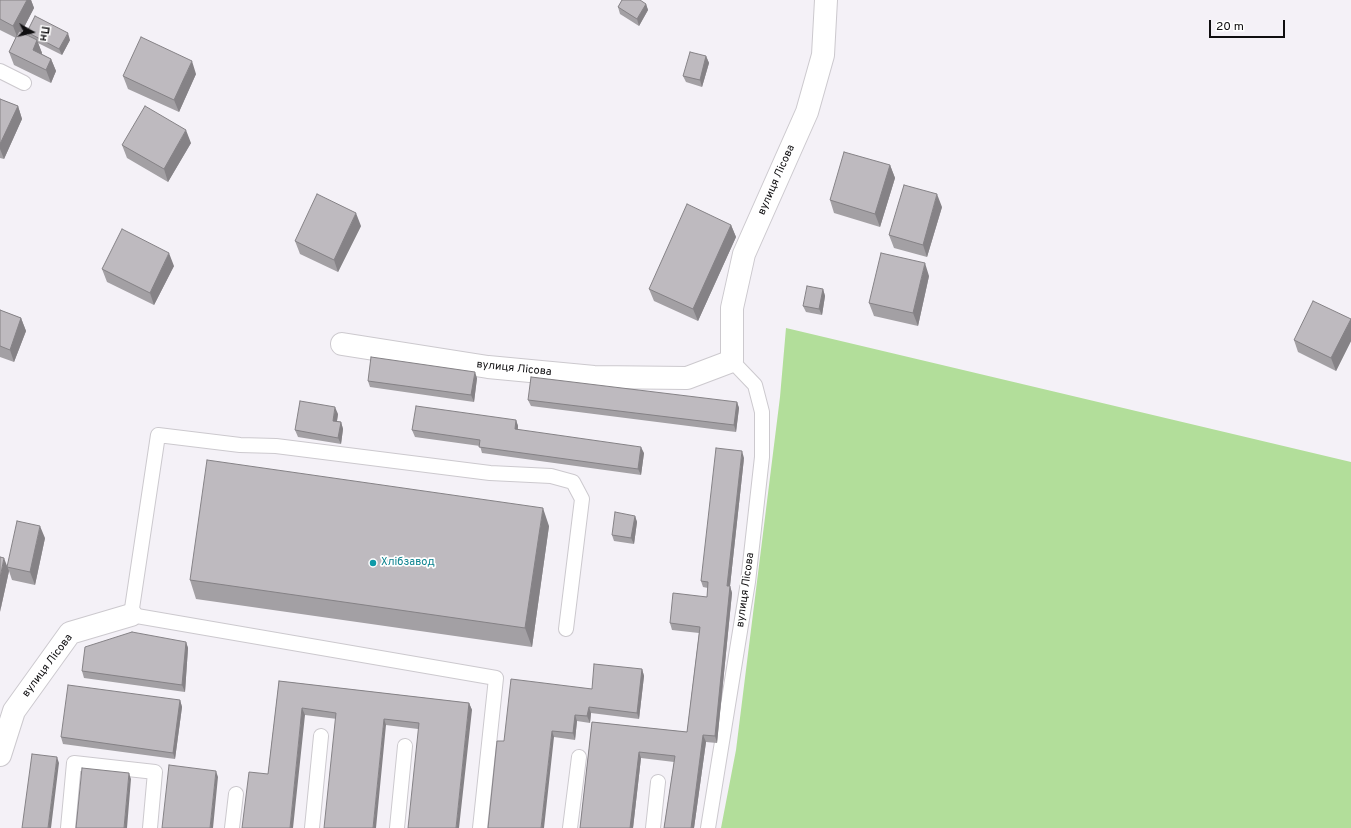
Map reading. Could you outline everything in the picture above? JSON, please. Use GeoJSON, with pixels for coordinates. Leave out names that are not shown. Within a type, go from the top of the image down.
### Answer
{"type":"FeatureCollection","features":[{"type":"Feature","properties":{"kind":"street","name":"вулиця Лісова"},"geometry":{"type":"LineString","coordinates":[[342,344],[488,368],[594,377],[687,378],[732,361],[732,308],[744,254],[807,112],[823,55],[826,0]]}},
{"type":"Feature","properties":{"kind":"street","name":"вулиця Лісова"},"geometry":{"type":"LineString","coordinates":[[0,755],[14,711],[70,633],[131,615]]}},
{"type":"Feature","properties":{"kind":"lane"},"geometry":{"type":"LineString","coordinates":[[0,71],[24,83]]}},
{"type":"Feature","properties":{"kind":"lane","name":"вулиця Лісова"},"geometry":{"type":"LineString","coordinates":[[708,828],[748,582],[762,457],[762,412],[755,385],[732,361]]}},
{"type":"Feature","properties":{"kind":"lane"},"geometry":{"type":"LineString","coordinates":[[480,828],[496,678],[131,615],[158,435],[240,445],[276,446],[490,473],[551,476],[573,482],[582,499],[566,629]]}},
{"type":"Feature","properties":{"kind":"lane"},"geometry":{"type":"LineString","coordinates":[[312,828],[321,736]]}},
{"type":"Feature","properties":{"kind":"lane"},"geometry":{"type":"LineString","coordinates":[[397,828],[405,746]]}},
{"type":"Feature","properties":{"kind":"lane"},"geometry":{"type":"LineString","coordinates":[[570,828],[579,756]]}},
{"type":"Feature","properties":{"kind":"lane"},"geometry":{"type":"LineString","coordinates":[[68,828],[74,763],[155,772],[150,828]]}},
{"type":"Feature","properties":{"kind":"lane"},"geometry":{"type":"LineString","coordinates":[[653,828],[658,782]]}},
{"type":"Feature","properties":{"kind":"lane"},"geometry":{"type":"LineString","coordinates":[[232,828],[236,794]]}},
{"type":"Feature","properties":{"kind":"green space"},"geometry":{"type":"Polygon","coordinates":[[[786,328],[1351,462],[1351,828],[721,828],[736,750],[780,397],[786,328]]]}},
{"type":"Feature","properties":{"kind":"building"},"geometry":{"type":"Polygon","coordinates":[[[0,0],[27,0],[13,26],[0,19],[0,0]]]}},
{"type":"Feature","properties":{"kind":"building"},"geometry":{"type":"Polygon","coordinates":[[[622,0],[640,0],[646,4],[637,19],[618,7],[622,0]]]}},
{"type":"Feature","properties":{"kind":"building"},"geometry":{"type":"Polygon","coordinates":[[[35,16],[68,33],[59,49],[27,32],[35,16]]]}},
{"type":"Feature","properties":{"kind":"building"},"geometry":{"type":"Polygon","coordinates":[[[19,31],[37,40],[33,50],[51,59],[46,70],[9,52],[19,31]]]}},
{"type":"Feature","properties":{"kind":"building"},"geometry":{"type":"Polygon","coordinates":[[[141,37],[192,61],[174,100],[123,76],[141,37]]]}},
{"type":"Feature","properties":{"kind":"building"},"geometry":{"type":"Polygon","coordinates":[[[690,52],[706,56],[700,80],[683,76],[690,52]]]}},
{"type":"Feature","properties":{"kind":"building"},"geometry":{"type":"Polygon","coordinates":[[[0,99],[18,106],[0,144],[0,99]]]}},
{"type":"Feature","properties":{"kind":"building"},"geometry":{"type":"Polygon","coordinates":[[[145,106],[186,130],[164,169],[122,145],[145,106]]]}},
{"type":"Feature","properties":{"kind":"building"},"geometry":{"type":"Polygon","coordinates":[[[844,152],[890,165],[875,214],[830,200],[844,152]]]}},
{"type":"Feature","properties":{"kind":"building"},"geometry":{"type":"Polygon","coordinates":[[[904,185],[937,194],[923,245],[889,235],[904,185]]]}},
{"type":"Feature","properties":{"kind":"building"},"geometry":{"type":"Polygon","coordinates":[[[317,194],[356,213],[334,260],[295,241],[317,194]]]}},
{"type":"Feature","properties":{"kind":"building"},"geometry":{"type":"Polygon","coordinates":[[[687,204],[731,225],[693,309],[649,289],[687,204]]]}},
{"type":"Feature","properties":{"kind":"building"},"geometry":{"type":"Polygon","coordinates":[[[122,229],[169,253],[150,293],[102,269],[122,229]]]}},
{"type":"Feature","properties":{"kind":"building"},"geometry":{"type":"Polygon","coordinates":[[[881,253],[925,263],[913,313],[869,303],[881,253]]]}},
{"type":"Feature","properties":{"kind":"building"},"geometry":{"type":"Polygon","coordinates":[[[807,286],[823,289],[819,309],[803,306],[807,286]]]}},
{"type":"Feature","properties":{"kind":"building"},"geometry":{"type":"Polygon","coordinates":[[[1313,301],[1351,319],[1331,358],[1294,340],[1313,301]]]}},
{"type":"Feature","properties":{"kind":"building"},"geometry":{"type":"Polygon","coordinates":[[[0,310],[21,318],[10,350],[0,346],[0,310]]]}},
{"type":"Feature","properties":{"kind":"building"},"geometry":{"type":"Polygon","coordinates":[[[371,357],[475,372],[471,395],[368,381],[371,357]]]}},
{"type":"Feature","properties":{"kind":"building"},"geometry":{"type":"Polygon","coordinates":[[[531,377],[737,402],[734,425],[528,400],[531,377]]]}},
{"type":"Feature","properties":{"kind":"building"},"geometry":{"type":"Polygon","coordinates":[[[300,401],[335,407],[333,421],[341,422],[338,438],[295,430],[300,401]]]}},
{"type":"Feature","properties":{"kind":"building"},"geometry":{"type":"Polygon","coordinates":[[[416,406],[516,420],[515,429],[641,447],[638,469],[479,447],[480,440],[412,430],[416,406]]]}},
{"type":"Feature","properties":{"kind":"building"},"geometry":{"type":"Polygon","coordinates":[[[716,448],[742,451],[727,586],[730,586],[715,736],[703,735],[691,828],[664,828],[675,756],[639,752],[630,828],[580,828],[592,722],[687,732],[700,627],[670,623],[673,593],[707,597],[708,582],[701,581],[716,448]]]}},
{"type":"Feature","properties":{"kind":"building","name":"Хлібзавод"},"geometry":{"type":"Polygon","coordinates":[[[207,460],[543,508],[525,628],[190,580],[207,460]]]}},
{"type":"Feature","properties":{"kind":"building"},"geometry":{"type":"Polygon","coordinates":[[[615,512],[635,516],[631,538],[612,535],[615,512]]]}},
{"type":"Feature","properties":{"kind":"building"},"geometry":{"type":"Polygon","coordinates":[[[17,521],[40,526],[30,572],[7,567],[17,521]]]}},
{"type":"Feature","properties":{"kind":"building"},"geometry":{"type":"Polygon","coordinates":[[[0,557],[4,558],[0,578],[0,557]]]}},
{"type":"Feature","properties":{"kind":"building"},"geometry":{"type":"Polygon","coordinates":[[[132,632],[186,642],[182,685],[82,671],[85,647],[132,632]]]}},
{"type":"Feature","properties":{"kind":"building"},"geometry":{"type":"Polygon","coordinates":[[[594,664],[642,669],[637,713],[589,707],[587,716],[575,715],[573,733],[552,731],[541,828],[488,828],[497,741],[504,741],[511,679],[592,689],[594,664]]]}},
{"type":"Feature","properties":{"kind":"building"},"geometry":{"type":"Polygon","coordinates":[[[279,681],[469,703],[456,828],[408,828],[419,723],[384,719],[373,828],[324,828],[336,713],[302,708],[290,828],[242,828],[249,772],[268,774],[279,681]]]}},
{"type":"Feature","properties":{"kind":"building"},"geometry":{"type":"Polygon","coordinates":[[[68,685],[180,700],[173,753],[61,737],[68,685]]]}},
{"type":"Feature","properties":{"kind":"building"},"geometry":{"type":"Polygon","coordinates":[[[32,754],[57,757],[48,828],[22,828],[32,754]]]}},
{"type":"Feature","properties":{"kind":"building"},"geometry":{"type":"Polygon","coordinates":[[[169,765],[216,771],[210,828],[162,828],[169,765]]]}},
{"type":"Feature","properties":{"kind":"building"},"geometry":{"type":"Polygon","coordinates":[[[82,768],[129,773],[124,828],[76,828],[82,768]]]}},
{"type":"Feature","properties":{"kind":"place","name":"Хлібзавод"},"geometry":{"type":"Point","coordinates":[373,563]}}]}
